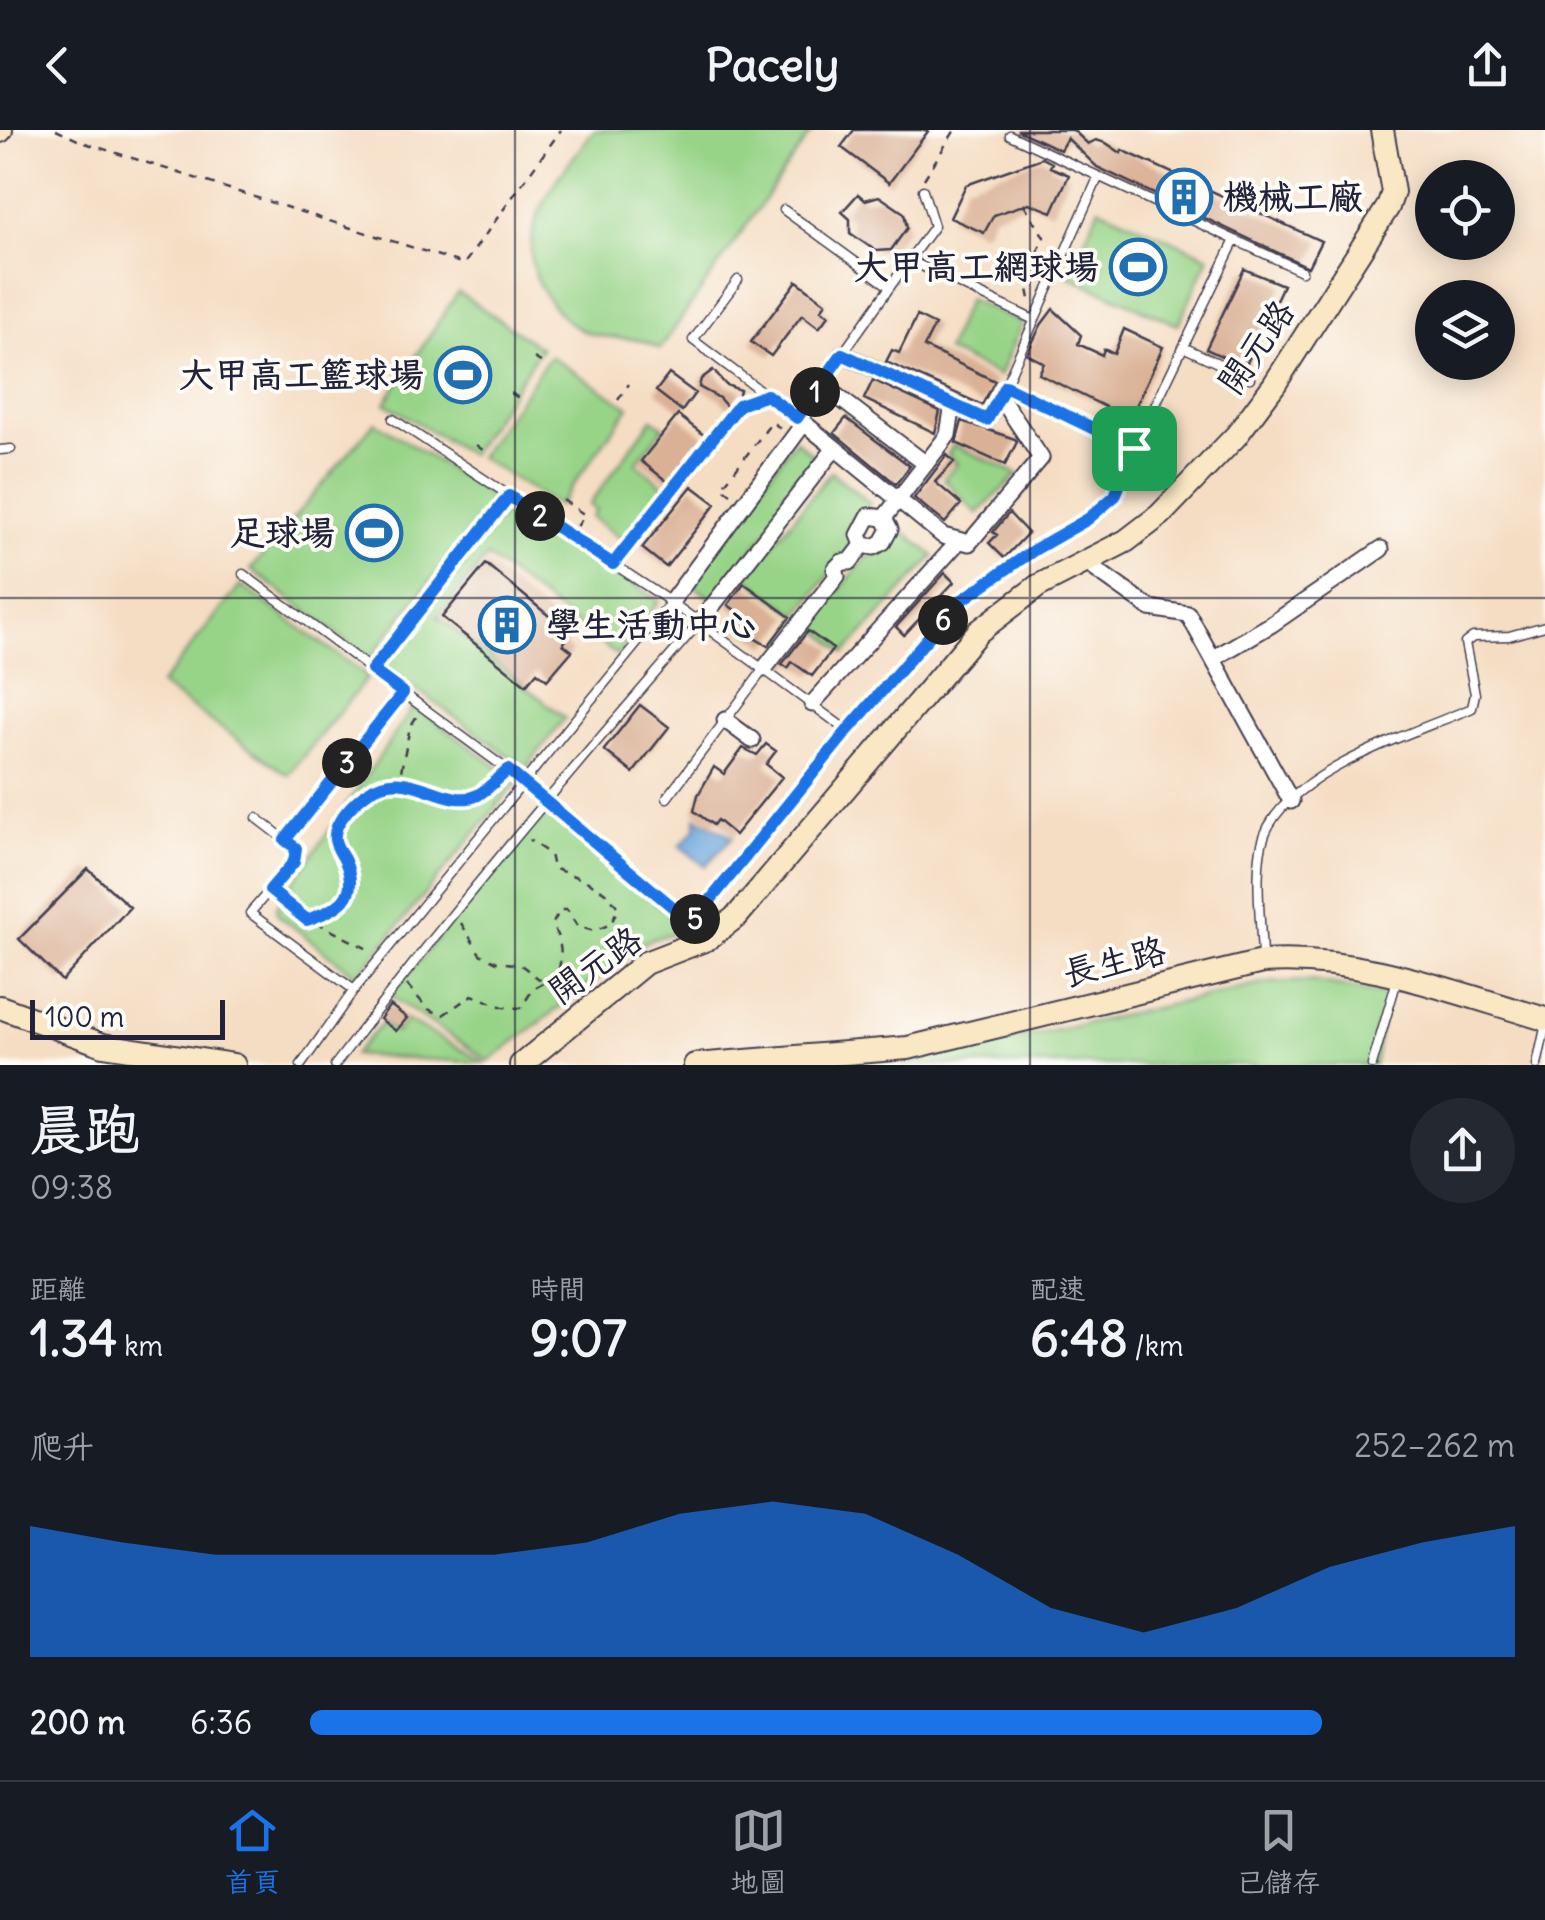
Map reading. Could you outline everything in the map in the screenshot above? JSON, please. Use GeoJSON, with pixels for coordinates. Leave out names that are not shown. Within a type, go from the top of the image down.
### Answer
{"type":"FeatureCollection","features":[{"type":"Feature","properties":{"kind":"street","name":"開元路"},"geometry":{"type":"LineString","coordinates":[[520,1065],[645,964],[707,939],[737,916],[978,632],[1038,586],[1126,541],[1160,516],[1236,436],[1274,385],[1388,207],[1393,192],[1382,130]]}},
{"type":"Feature","properties":{"kind":"street"},"geometry":{"type":"LineString","coordinates":[[842,354],[987,420],[1005,386]]}},
{"type":"Feature","properties":{"kind":"street"},"geometry":{"type":"LineString","coordinates":[[821,384],[926,464]]}},
{"type":"Feature","properties":{"kind":"street"},"geometry":{"type":"LineString","coordinates":[[671,602],[798,426],[835,448],[943,536],[969,542],[1040,458],[1001,398],[1005,386]]}},
{"type":"Feature","properties":{"kind":"street"},"geometry":{"type":"LineString","coordinates":[[764,669],[837,576],[835,568],[850,562],[863,545],[874,547],[883,542],[890,529],[884,518],[948,434],[953,404]]}},
{"type":"Feature","properties":{"kind":"street"},"geometry":{"type":"LineString","coordinates":[[699,622],[835,448]]}},
{"type":"Feature","properties":{"kind":"street"},"geometry":{"type":"LineString","coordinates":[[812,704],[958,542]]}},
{"type":"Feature","properties":{"kind":"street"},"geometry":{"type":"LineString","coordinates":[[1214,658],[1272,624],[1381,548]]}},
{"type":"Feature","properties":{"kind":"street"},"geometry":{"type":"LineString","coordinates":[[1085,562],[1150,608],[1188,614],[1291,801]]}},
{"type":"Feature","properties":{"kind":"street"},"geometry":{"type":"LineString","coordinates":[[726,720],[752,740]]}},
{"type":"Feature","properties":{"kind":"street","name":"長生路"},"geometry":{"type":"LineString","coordinates":[[699,1065],[908,1048],[1262,962],[1337,962],[1545,1019]]}},
{"type":"Feature","properties":{"kind":"street"},"geometry":{"type":"LineString","coordinates":[[0,1006],[103,1046],[234,1065]]}},
{"type":"Feature","properties":{"kind":"lane"},"geometry":{"type":"LineString","coordinates":[[1010,135],[1302,271]]}},
{"type":"Feature","properties":{"kind":"lane"},"geometry":{"type":"LineString","coordinates":[[1098,178],[1005,386],[1134,448]]}},
{"type":"Feature","properties":{"kind":"lane"},"geometry":{"type":"LineString","coordinates":[[738,280],[693,340],[767,395],[798,426],[821,384],[934,226],[924,190]]}},
{"type":"Feature","properties":{"kind":"lane"},"geometry":{"type":"LineString","coordinates":[[784,210],[890,288]]}},
{"type":"Feature","properties":{"kind":"lane"},"geometry":{"type":"LineString","coordinates":[[243,574],[524,782],[692,923],[848,730],[958,603],[1034,550],[1088,519],[1115,496],[1134,448],[1235,240]]}},
{"type":"Feature","properties":{"kind":"lane"},"geometry":{"type":"LineString","coordinates":[[909,260],[1034,320]]}},
{"type":"Feature","properties":{"kind":"lane"},"geometry":{"type":"LineString","coordinates":[[1183,347],[1250,378]]}},
{"type":"Feature","properties":{"kind":"lane"},"geometry":{"type":"LineString","coordinates":[[613,564],[739,405],[767,395]]}},
{"type":"Feature","properties":{"kind":"lane"},"geometry":{"type":"LineString","coordinates":[[393,420],[671,602],[848,730]]}},
{"type":"Feature","properties":{"kind":"lane"},"geometry":{"type":"LineString","coordinates":[[0,450],[12,449]]}},
{"type":"Feature","properties":{"kind":"lane"},"geometry":{"type":"LineString","coordinates":[[372,670],[509,496]]}},
{"type":"Feature","properties":{"kind":"lane"},"geometry":{"type":"LineString","coordinates":[[301,1065],[354,990],[671,602]]}},
{"type":"Feature","properties":{"kind":"lane"},"geometry":{"type":"LineString","coordinates":[[335,1065],[546,800],[699,622]]}},
{"type":"Feature","properties":{"kind":"lane"},"geometry":{"type":"LineString","coordinates":[[1262,962],[1260,863],[1264,836],[1273,820],[1337,765],[1472,708],[1474,694],[1465,643],[1473,637],[1509,636],[1545,626]]}},
{"type":"Feature","properties":{"kind":"lane"},"geometry":{"type":"LineString","coordinates":[[668,798],[764,669]]}},
{"type":"Feature","properties":{"kind":"lane"},"geometry":{"type":"LineString","coordinates":[[256,818],[296,848],[294,862],[250,913],[354,990]]}},
{"type":"Feature","properties":{"kind":"lane"},"geometry":{"type":"LineString","coordinates":[[1372,1065],[1398,976]]}},
{"type":"Feature","properties":{"kind":"lane"},"geometry":{"type":"LineString","coordinates":[[1537,1065],[1545,1028]]}},
{"type":"Feature","properties":{"kind":"path"},"geometry":{"type":"LineString","coordinates":[[56,130],[82,142],[464,264],[561,130]]}},
{"type":"Feature","properties":{"kind":"path"},"geometry":{"type":"LineString","coordinates":[[924,190],[922,183],[955,130]]}},
{"type":"Feature","properties":{"kind":"path"},"geometry":{"type":"LineString","coordinates":[[1024,204],[1044,238],[1026,278],[1034,320]]}},
{"type":"Feature","properties":{"kind":"path"},"geometry":{"type":"LineString","coordinates":[[534,358],[544,364]]}},
{"type":"Feature","properties":{"kind":"path"},"geometry":{"type":"LineString","coordinates":[[618,400],[630,384]]}},
{"type":"Feature","properties":{"kind":"path"},"geometry":{"type":"LineString","coordinates":[[511,393],[520,399]]}},
{"type":"Feature","properties":{"kind":"path"},"geometry":{"type":"LineString","coordinates":[[744,504],[722,487],[772,422],[798,426]]}},
{"type":"Feature","properties":{"kind":"path"},"geometry":{"type":"LineString","coordinates":[[476,445],[484,451]]}},
{"type":"Feature","properties":{"kind":"path"},"geometry":{"type":"LineString","coordinates":[[563,500],[585,515],[570,536]]}},
{"type":"Feature","properties":{"kind":"path"},"geometry":{"type":"LineString","coordinates":[[285,840],[403,693]]}},
{"type":"Feature","properties":{"kind":"path"},"geometry":{"type":"LineString","coordinates":[[307,920],[334,909],[348,897],[351,883],[335,842],[336,826],[365,793],[402,771],[410,727],[423,708]]}},
{"type":"Feature","properties":{"kind":"path"},"geometry":{"type":"LineString","coordinates":[[476,796],[508,770]]}},
{"type":"Feature","properties":{"kind":"path"},"geometry":{"type":"LineString","coordinates":[[386,781],[455,797],[476,796],[502,809]]}},
{"type":"Feature","properties":{"kind":"path"},"geometry":{"type":"LineString","coordinates":[[401,978],[428,1009],[443,1015],[472,995],[503,1007],[522,1008],[533,989],[557,976],[562,962],[560,940],[552,925],[560,910],[567,910],[577,926],[594,931],[610,924],[618,908],[612,896],[553,868],[550,854],[520,832]]}},
{"type":"Feature","properties":{"kind":"path"},"geometry":{"type":"LineString","coordinates":[[270,890],[307,920],[323,922],[382,956]]}},
{"type":"Feature","properties":{"kind":"path"},"geometry":{"type":"LineString","coordinates":[[452,916],[462,923],[480,954],[521,966],[544,983]]}},
{"type":"Feature","properties":{"kind":"green space"},"geometry":{"type":"Polygon","coordinates":[[[594,130],[813,130],[660,349],[574,326],[550,302],[535,273],[531,251],[541,208],[594,130]]]}},
{"type":"Feature","properties":{"kind":"green space","name":"大甲高工網球場"},"geometry":{"type":"Polygon","coordinates":[[[1099,208],[1209,257],[1178,325],[1068,276],[1099,208]]]}},
{"type":"Feature","properties":{"kind":"green space","name":"大甲高工籃球場"},"geometry":{"type":"Polygon","coordinates":[[[458,292],[541,348],[470,455],[385,403],[458,292]]]}},
{"type":"Feature","properties":{"kind":"green space"},"geometry":{"type":"Polygon","coordinates":[[[968,299],[1022,323],[999,376],[946,351],[968,299]]]}},
{"type":"Feature","properties":{"kind":"green space","name":"大甲高工籃球場"},"geometry":{"type":"Polygon","coordinates":[[[550,356],[629,407],[558,506],[479,457],[550,356]]]}},
{"type":"Feature","properties":{"kind":"green space"},"geometry":{"type":"Polygon","coordinates":[[[652,419],[664,427],[636,463],[666,487],[624,541],[591,517],[596,510],[589,505],[652,419]]]}},
{"type":"Feature","properties":{"kind":"green space","name":"足球場"},"geometry":{"type":"Polygon","coordinates":[[[375,422],[495,498],[369,659],[251,569],[375,422]]]}},
{"type":"Feature","properties":{"kind":"green space"},"geometry":{"type":"Polygon","coordinates":[[[795,440],[820,461],[714,601],[688,581],[795,440]]]}},
{"type":"Feature","properties":{"kind":"green space"},"geometry":{"type":"Polygon","coordinates":[[[953,445],[1018,474],[977,514],[944,479],[957,463],[948,454],[953,445]]]}},
{"type":"Feature","properties":{"kind":"green space"},"geometry":{"type":"Polygon","coordinates":[[[831,472],[870,503],[855,525],[853,544],[798,615],[746,577],[831,472]]]}},
{"type":"Feature","properties":{"kind":"green space"},"geometry":{"type":"Polygon","coordinates":[[[512,503],[659,601],[618,656],[487,557],[438,617],[565,718],[526,768],[384,666],[512,503]]]}},
{"type":"Feature","properties":{"kind":"green space"},"geometry":{"type":"Polygon","coordinates":[[[899,527],[934,556],[845,653],[811,624],[865,559],[889,547],[899,527]]]}},
{"type":"Feature","properties":{"kind":"green space"},"geometry":{"type":"Polygon","coordinates":[[[241,585],[368,677],[288,775],[160,685],[241,585]]]}},
{"type":"Feature","properties":{"kind":"green space"},"geometry":{"type":"Polygon","coordinates":[[[414,706],[518,781],[357,976],[278,915],[276,908],[414,706]]]}},
{"type":"Feature","properties":{"kind":"green space"},"geometry":{"type":"Polygon","coordinates":[[[546,806],[686,929],[647,941],[489,1061],[390,996],[546,806]]]}},
{"type":"Feature","properties":{"kind":"green space"},"geometry":{"type":"Polygon","coordinates":[[[1311,981],[1386,995],[1374,1065],[900,1065],[1267,983],[1311,981]]]}},
{"type":"Feature","properties":{"kind":"green space"},"geometry":{"type":"Polygon","coordinates":[[[406,1020],[486,1063],[353,1055],[382,1023],[396,1033],[406,1020]]]}},
{"type":"Feature","properties":{"kind":"water"},"geometry":{"type":"Polygon","coordinates":[[[696,817],[733,837],[705,866],[680,846],[696,828],[696,817]]]}},
{"type":"Feature","properties":{"kind":"building"},"geometry":{"type":"Polygon","coordinates":[[[854,130],[929,130],[889,183],[841,147],[854,130]]]}},
{"type":"Feature","properties":{"kind":"building","name":"機械工廠"},"geometry":{"type":"Polygon","coordinates":[[[1017,130],[1073,130],[1088,144],[1096,140],[1106,143],[1321,241],[1308,267],[1097,167],[1067,138],[1060,150],[1017,130]]]}},
{"type":"Feature","properties":{"kind":"building"},"geometry":{"type":"Polygon","coordinates":[[[1042,158],[1052,163],[1050,167],[1069,175],[1052,212],[1029,203],[994,215],[984,233],[950,218],[966,185],[1042,158]]]}},
{"type":"Feature","properties":{"kind":"building"},"geometry":{"type":"Polygon","coordinates":[[[858,194],[865,200],[879,196],[904,213],[907,228],[891,250],[876,251],[850,233],[850,219],[842,212],[858,194]]]}},
{"type":"Feature","properties":{"kind":"building"},"geometry":{"type":"Polygon","coordinates":[[[1244,269],[1283,285],[1245,367],[1206,349],[1244,269]]]}},
{"type":"Feature","properties":{"kind":"building"},"geometry":{"type":"Polygon","coordinates":[[[797,281],[826,303],[821,310],[829,315],[819,328],[802,315],[771,356],[751,342],[797,281]]]}},
{"type":"Feature","properties":{"kind":"building"},"geometry":{"type":"Polygon","coordinates":[[[1053,309],[1081,335],[1078,344],[1102,355],[1104,349],[1114,354],[1124,329],[1163,347],[1130,419],[1039,374],[1044,363],[1027,354],[1053,309]]]}},
{"type":"Feature","properties":{"kind":"building"},"geometry":{"type":"Polygon","coordinates":[[[917,316],[935,325],[924,347],[995,381],[982,405],[886,362],[892,350],[899,353],[917,316]]]}},
{"type":"Feature","properties":{"kind":"building"},"geometry":{"type":"Polygon","coordinates":[[[713,370],[726,385],[740,390],[738,398],[727,407],[699,387],[701,379],[713,370]]]}},
{"type":"Feature","properties":{"kind":"building"},"geometry":{"type":"Polygon","coordinates":[[[669,374],[695,393],[682,411],[656,391],[669,374]]]}},
{"type":"Feature","properties":{"kind":"building"},"geometry":{"type":"Polygon","coordinates":[[[873,380],[940,411],[935,433],[864,399],[873,380]]]}},
{"type":"Feature","properties":{"kind":"building"},"geometry":{"type":"Polygon","coordinates":[[[678,415],[705,436],[668,482],[641,461],[678,415]]]}},
{"type":"Feature","properties":{"kind":"building"},"geometry":{"type":"Polygon","coordinates":[[[846,418],[910,466],[896,484],[834,433],[846,418]]]}},
{"type":"Feature","properties":{"kind":"building"},"geometry":{"type":"Polygon","coordinates":[[[962,421],[1015,439],[1005,465],[956,443],[962,421]]]}},
{"type":"Feature","properties":{"kind":"building"},"geometry":{"type":"Polygon","coordinates":[[[947,455],[954,462],[935,482],[961,504],[945,523],[914,498],[947,455]]]}},
{"type":"Feature","properties":{"kind":"building"},"geometry":{"type":"Polygon","coordinates":[[[692,486],[716,504],[666,567],[642,548],[692,486]]]}},
{"type":"Feature","properties":{"kind":"building"},"geometry":{"type":"Polygon","coordinates":[[[1009,513],[1028,533],[1004,558],[989,543],[1009,513]]]}},
{"type":"Feature","properties":{"kind":"building","name":"學生活動中心"},"geometry":{"type":"Polygon","coordinates":[[[486,564],[571,634],[563,644],[572,651],[547,680],[537,672],[526,685],[442,617],[486,564]]]}},
{"type":"Feature","properties":{"kind":"building"},"geometry":{"type":"Polygon","coordinates":[[[945,573],[954,582],[904,635],[896,627],[945,573]]]}},
{"type":"Feature","properties":{"kind":"building"},"geometry":{"type":"Polygon","coordinates":[[[744,583],[790,617],[768,646],[734,626],[742,615],[728,605],[744,583]]]}},
{"type":"Feature","properties":{"kind":"building"},"geometry":{"type":"Polygon","coordinates":[[[808,631],[833,649],[812,676],[792,662],[788,668],[782,664],[808,631]]]}},
{"type":"Feature","properties":{"kind":"building"},"geometry":{"type":"Polygon","coordinates":[[[640,705],[669,727],[633,773],[604,750],[640,705]]]}},
{"type":"Feature","properties":{"kind":"building"},"geometry":{"type":"Polygon","coordinates":[[[766,744],[776,751],[766,764],[782,777],[735,835],[717,820],[713,825],[694,811],[714,767],[724,774],[743,748],[757,755],[766,744]]]}},
{"type":"Feature","properties":{"kind":"building"},"geometry":{"type":"Polygon","coordinates":[[[88,869],[130,907],[62,981],[19,939],[88,869]]]}},
{"type":"Feature","properties":{"kind":"building"},"geometry":{"type":"Polygon","coordinates":[[[390,1005],[407,1018],[396,1031],[380,1019],[390,1005]]]}},
{"type":"Feature","properties":{"kind":"place","name":"機械工廠"},"geometry":{"type":"Point","coordinates":[1184,197]}},
{"type":"Feature","properties":{"kind":"place","name":"大甲高工網球場"},"geometry":{"type":"Point","coordinates":[1138,267]}},
{"type":"Feature","properties":{"kind":"place","name":"大甲高工籃球場"},"geometry":{"type":"Point","coordinates":[463,375]}},
{"type":"Feature","properties":{"kind":"place","name":"足球場"},"geometry":{"type":"Point","coordinates":[374,533]}},
{"type":"Feature","properties":{"kind":"place","name":"學生活動中心"},"geometry":{"type":"Point","coordinates":[507,625]}},
{"type":"Feature","properties":{"kind":"route"},"geometry":{"type":"LineString","coordinates":[[842,354],[987,420],[1005,386],[1134,448],[1115,496],[1088,519],[1034,550],[958,603],[848,730],[692,923],[508,770],[476,796],[455,797],[386,781],[365,793],[336,826],[335,842],[351,883],[348,897],[334,909],[307,920],[270,890],[294,862],[296,848],[285,840],[403,693],[372,670],[509,496],[613,564],[739,405],[767,395],[797,418],[842,354]]}}]}
